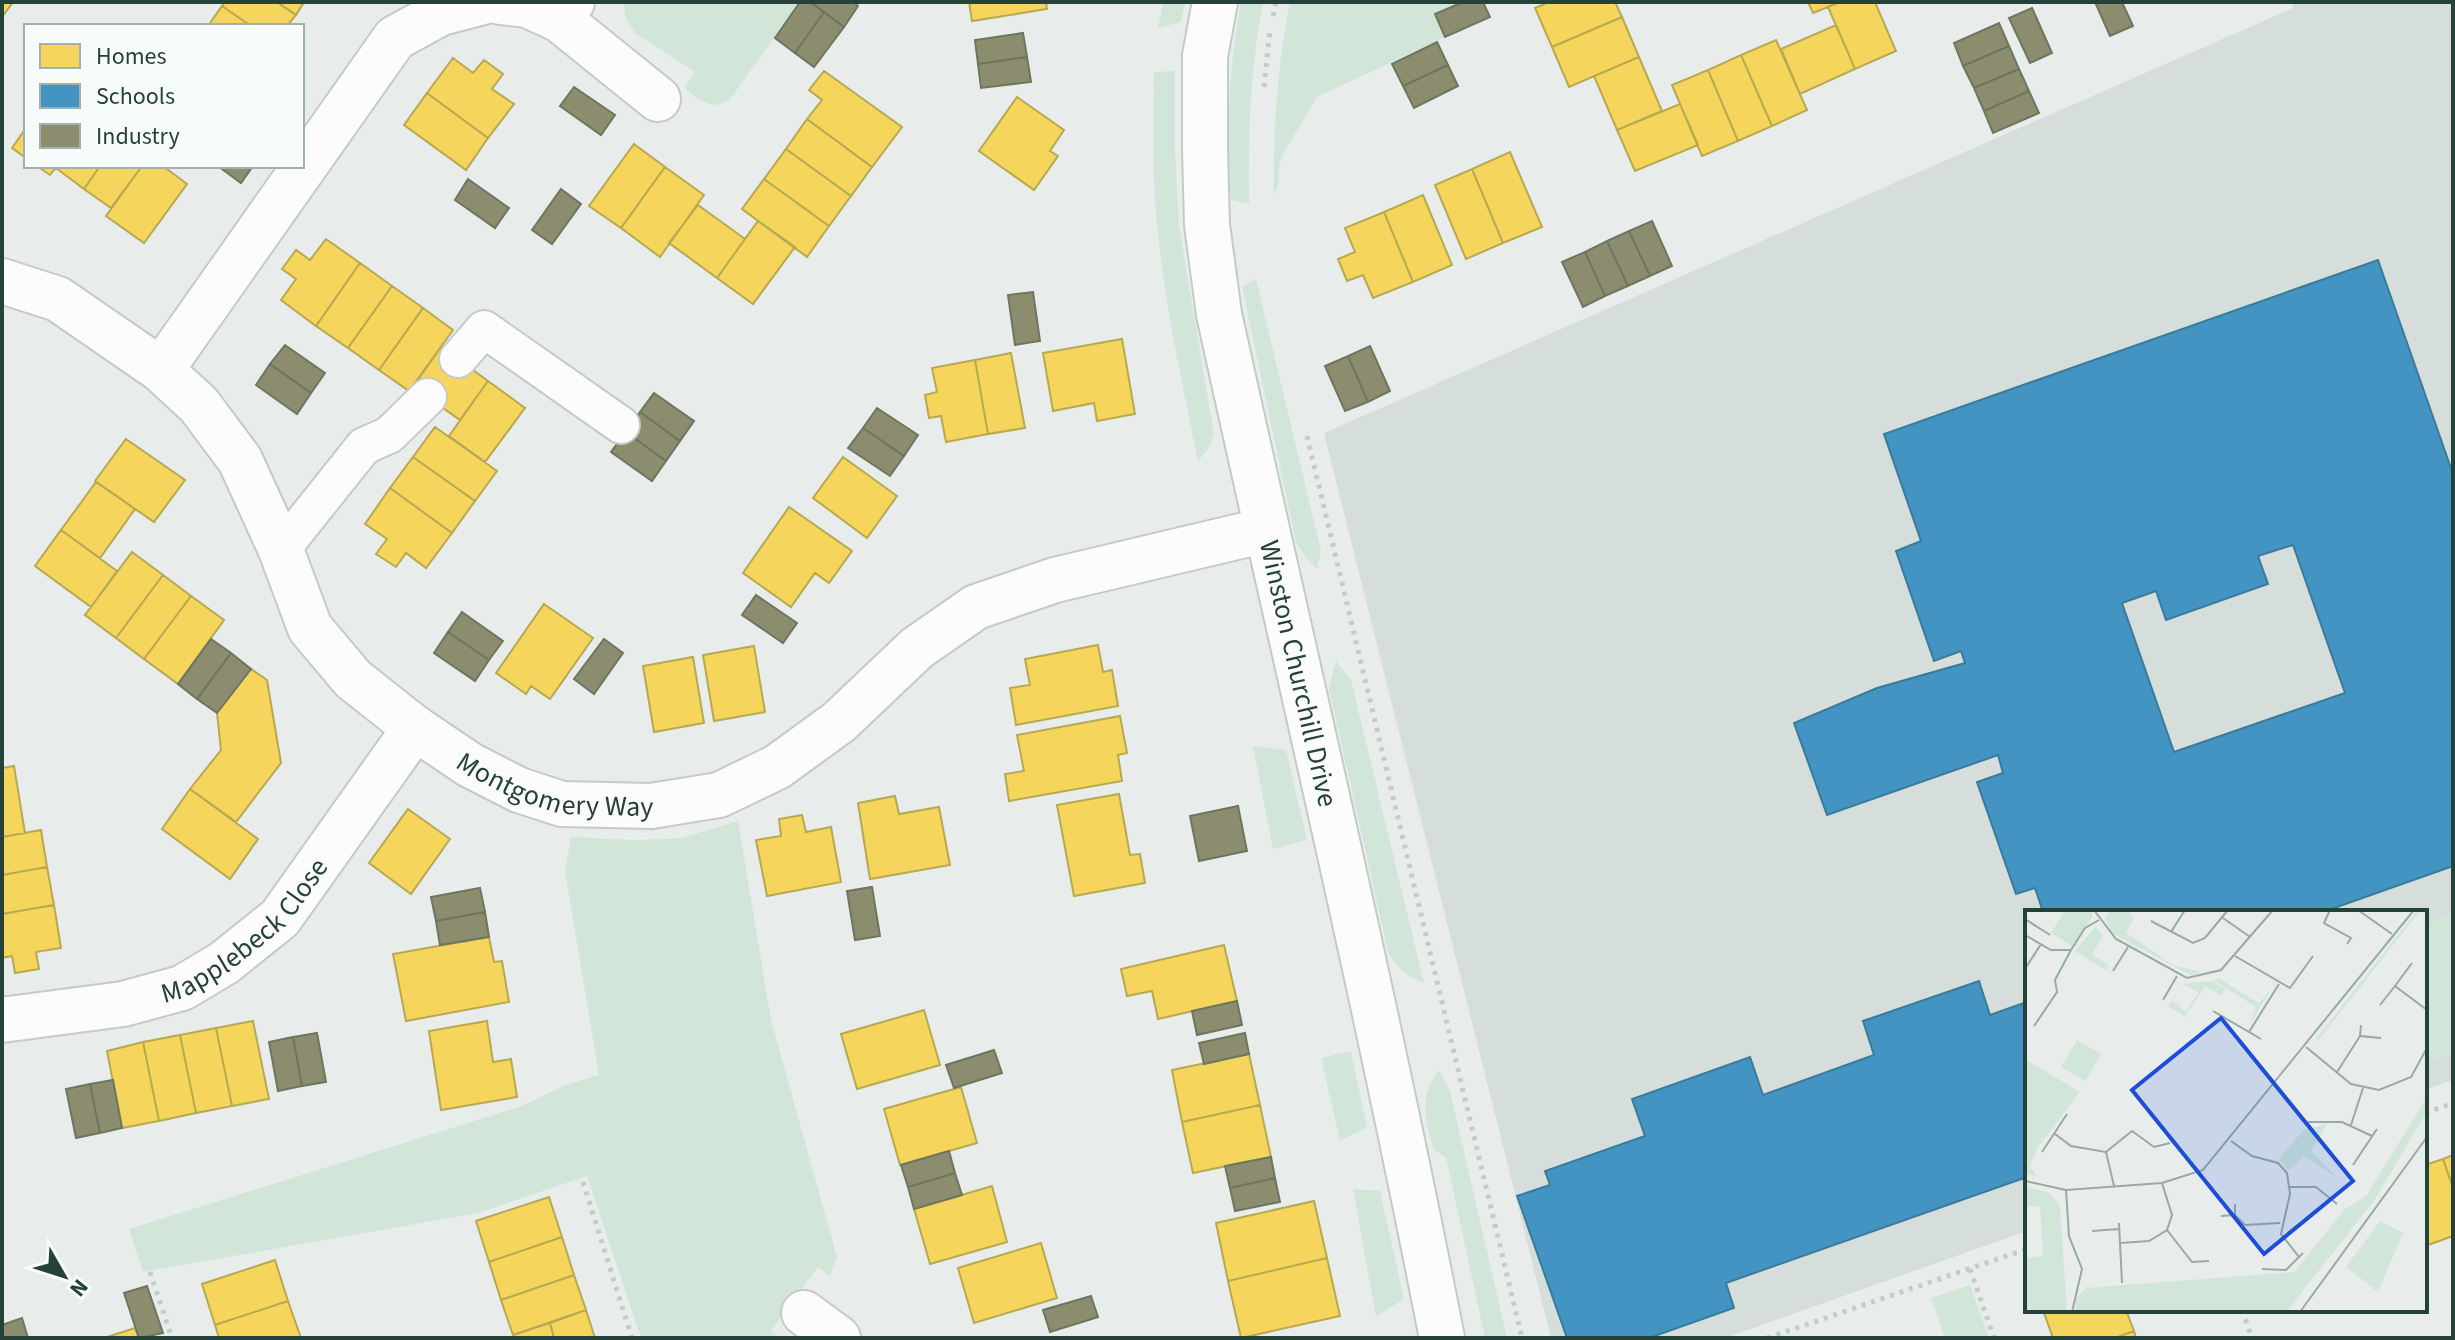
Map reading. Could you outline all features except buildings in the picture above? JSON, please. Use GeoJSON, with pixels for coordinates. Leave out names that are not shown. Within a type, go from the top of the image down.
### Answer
{"type":"FeatureCollection","features":[{"type":"Feature","properties":{"kind":"street"},"geometry":{"type":"LineString","coordinates":[[304,167],[395,38],[441,13],[483,2]]}},
{"type":"Feature","properties":{"kind":"street"},"geometry":{"type":"LineString","coordinates":[[500,2],[566,11],[658,99]]}},
{"type":"Feature","properties":{"kind":"street","name":"Winston Churchill Drive"},"geometry":{"type":"LineString","coordinates":[[1215,2],[1205,56],[1207,225],[1219,314],[1345,885],[1381,1033],[1442,1338]]}},
{"type":"Feature","properties":{"kind":"street"},"geometry":{"type":"LineString","coordinates":[[161,370],[303,168]]}},
{"type":"Feature","properties":{"kind":"street","name":"Montgomery Way"},"geometry":{"type":"LineString","coordinates":[[2,281],[58,299],[161,370],[199,405],[240,460],[281,550],[310,628],[353,679],[415,728],[470,765],[519,790],[562,804],[651,806],[719,795],[777,767],[839,722],[917,648],[976,607],[1055,580],[1266,530]]}},
{"type":"Feature","properties":{"kind":"street","name":"Mapplebeck Close"},"geometry":{"type":"LineString","coordinates":[[2,1020],[123,1004],[182,988],[224,963],[280,918],[415,728]]}},
{"type":"Feature","properties":{"kind":"street"},"geometry":{"type":"LineString","coordinates":[[804,1313],[838,1338]]}},
{"type":"Feature","properties":{"kind":"lane"},"geometry":{"type":"LineString","coordinates":[[458,359],[484,329],[621,425]]}},
{"type":"Feature","properties":{"kind":"lane"},"geometry":{"type":"LineString","coordinates":[[281,550],[364,446],[389,435],[428,397]]}},
{"type":"Feature","properties":{"kind":"path"},"geometry":{"type":"LineString","coordinates":[[1263,99],[1270,25],[1276,2]]}},
{"type":"Feature","properties":{"kind":"path"},"geometry":{"type":"LineString","coordinates":[[1304,424],[1522,1338]]}},
{"type":"Feature","properties":{"kind":"path"},"geometry":{"type":"LineString","coordinates":[[2427,1112],[2453,1103]]}},
{"type":"Feature","properties":{"kind":"path"},"geometry":{"type":"LineString","coordinates":[[583,1182],[632,1338]]}},
{"type":"Feature","properties":{"kind":"path"},"geometry":{"type":"LineString","coordinates":[[1767,1338],[2025,1250]]}},
{"type":"Feature","properties":{"kind":"path"},"geometry":{"type":"LineString","coordinates":[[1970,1269],[1994,1338]]}},
{"type":"Feature","properties":{"kind":"path"},"geometry":{"type":"LineString","coordinates":[[150,1272],[172,1338]]}},
{"type":"Feature","properties":{"kind":"path"},"geometry":{"type":"LineString","coordinates":[[2243,1312],[2252,1338]]}},
{"type":"Feature","properties":{"kind":"shaded area"},"geometry":{"type":"Polygon","coordinates":[[[2292,2],[2453,2],[2453,1080],[2427,1089],[2427,910],[2025,910],[2025,1232],[1725,1338],[1551,1338],[1324,433],[2293,8],[2292,2]]]}},
{"type":"Feature","properties":{"kind":"green space"},"geometry":{"type":"Polygon","coordinates":[[[624,2],[800,2],[731,98],[712,105],[684,88],[695,72],[635,33],[625,16],[624,2]]]}},
{"type":"Feature","properties":{"kind":"green space"},"geometry":{"type":"Polygon","coordinates":[[[1163,2],[1185,2],[1181,22],[1158,28],[1163,2]]]}},
{"type":"Feature","properties":{"kind":"green space"},"geometry":{"type":"Polygon","coordinates":[[[1241,2],[1263,2],[1251,103],[1249,204],[1231,200],[1228,150],[1229,101],[1241,2]]]}},
{"type":"Feature","properties":{"kind":"green space"},"geometry":{"type":"Polygon","coordinates":[[[1290,2],[1463,2],[1435,14],[1445,37],[1317,97],[1283,154],[1274,196],[1277,99],[1290,2]]]}},
{"type":"Feature","properties":{"kind":"green space"},"geometry":{"type":"Polygon","coordinates":[[[1175,71],[1179,225],[1214,434],[1208,449],[1198,461],[1169,314],[1155,206],[1154,72],[1175,71]]]}},
{"type":"Feature","properties":{"kind":"green space"},"geometry":{"type":"Polygon","coordinates":[[[1256,279],[1321,551],[1317,569],[1296,542],[1242,287],[1256,279]]]}},
{"type":"Feature","properties":{"kind":"green space"},"geometry":{"type":"Polygon","coordinates":[[[1336,661],[1351,680],[1424,983],[1403,971],[1388,952],[1329,688],[1336,661]]]}},
{"type":"Feature","properties":{"kind":"green space"},"geometry":{"type":"Polygon","coordinates":[[[1253,746],[1286,750],[1307,840],[1273,849],[1253,746]]]}},
{"type":"Feature","properties":{"kind":"green space"},"geometry":{"type":"Polygon","coordinates":[[[738,821],[771,1020],[837,1257],[830,1276],[818,1267],[771,1330],[780,1338],[641,1338],[587,1176],[478,1213],[143,1272],[129,1229],[522,1106],[563,1086],[599,1075],[565,871],[571,837],[636,840],[681,838],[738,821]]]}},
{"type":"Feature","properties":{"kind":"green space"},"geometry":{"type":"Polygon","coordinates":[[[2453,912],[2453,1053],[2427,1062],[2427,921],[2453,912]]]}},
{"type":"Feature","properties":{"kind":"green space"},"geometry":{"type":"Polygon","coordinates":[[[1351,1051],[1367,1128],[1340,1140],[1321,1058],[1351,1051]]]}},
{"type":"Feature","properties":{"kind":"green space"},"geometry":{"type":"Polygon","coordinates":[[[1439,1070],[1450,1091],[1507,1338],[1485,1338],[1446,1157],[1434,1150],[1428,1129],[1426,1099],[1439,1070]]]}},
{"type":"Feature","properties":{"kind":"green space"},"geometry":{"type":"Polygon","coordinates":[[[1353,1189],[1380,1191],[1404,1299],[1376,1317],[1353,1189]]]}},
{"type":"Feature","properties":{"kind":"green space"},"geometry":{"type":"Polygon","coordinates":[[[1970,1285],[1989,1338],[1945,1338],[1931,1298],[1970,1285]]]}}]}
